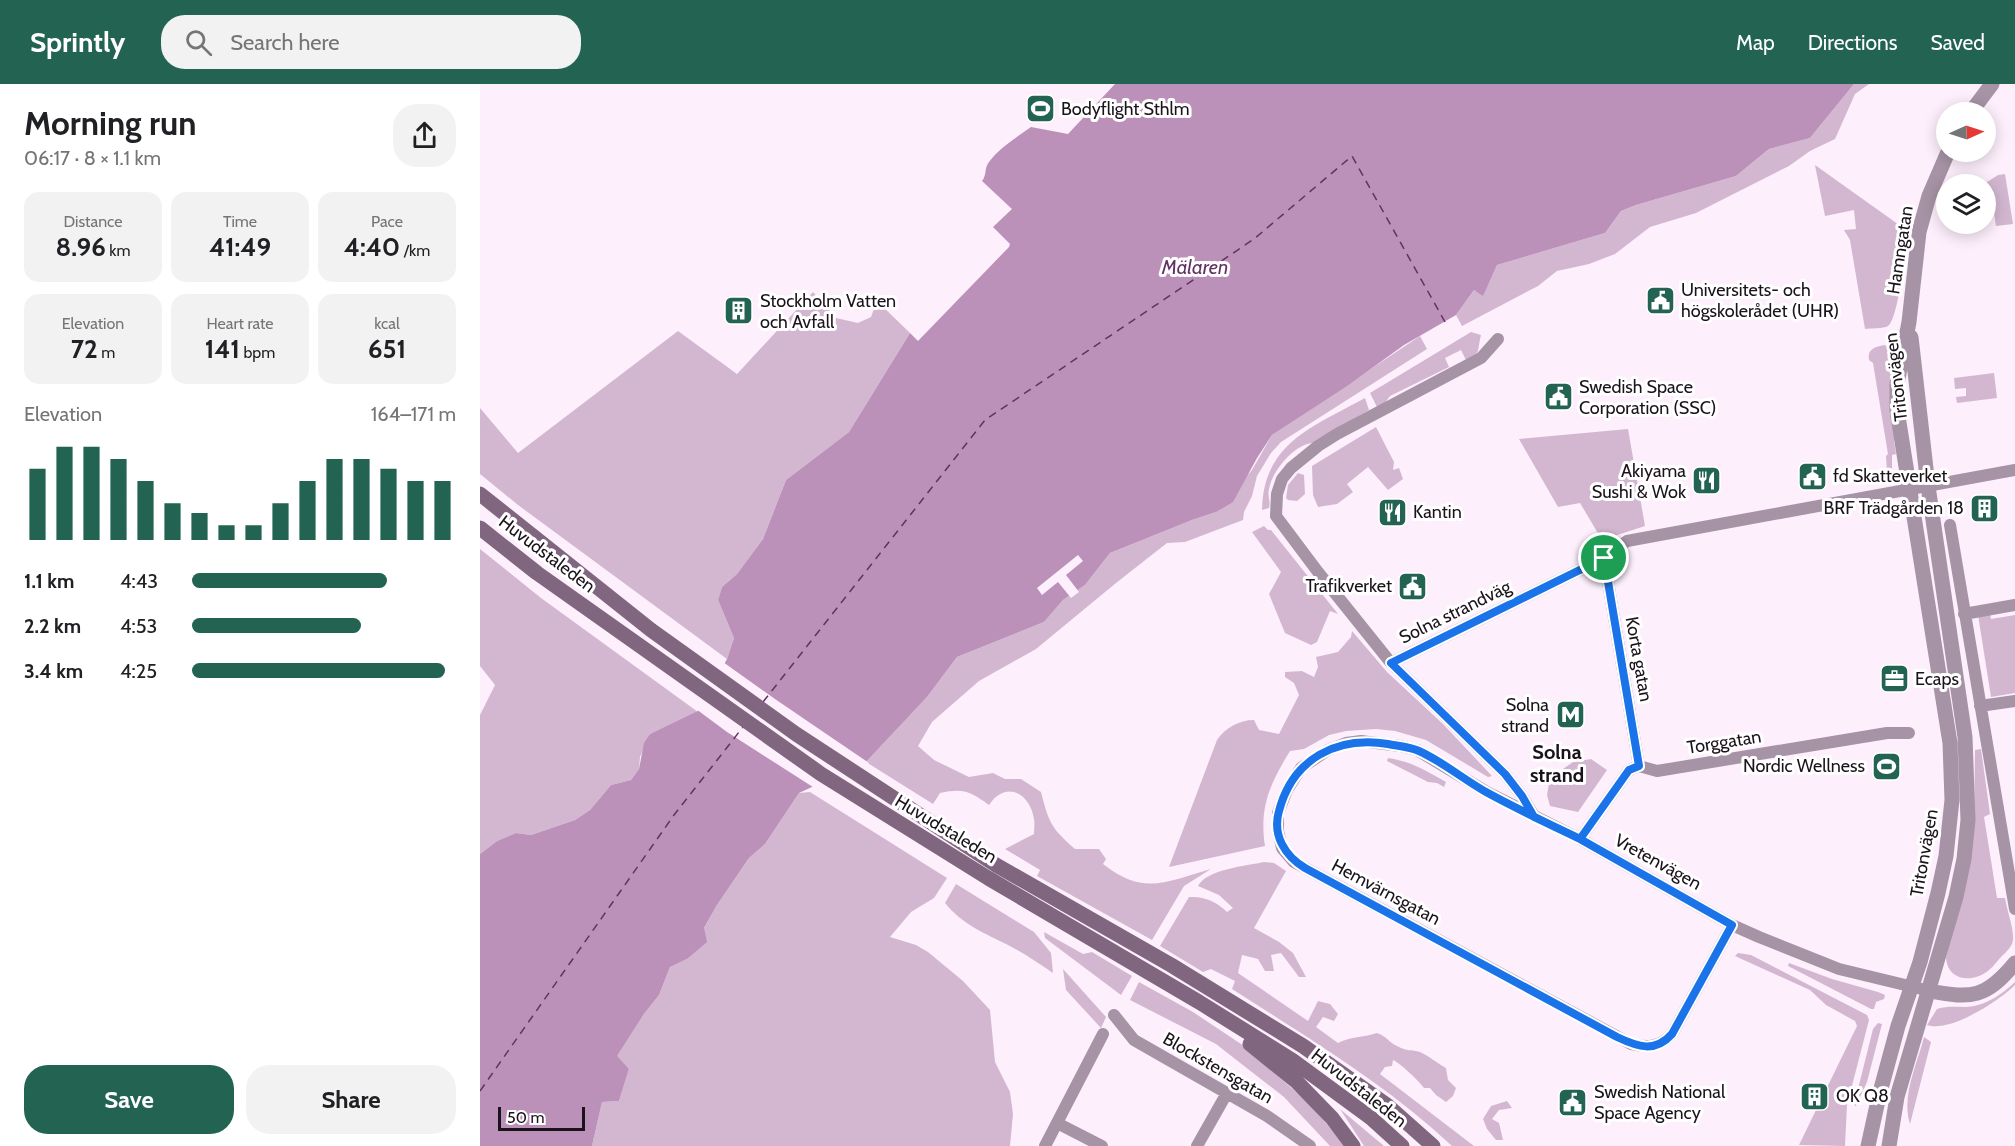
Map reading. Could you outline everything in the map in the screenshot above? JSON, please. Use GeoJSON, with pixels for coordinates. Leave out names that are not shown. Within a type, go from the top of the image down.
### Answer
{"type":"FeatureCollection","features":[{"type":"Feature","properties":{"kind":"main road","name":"Huvudstaleden"},"geometry":{"type":"LineString","coordinates":[[480,494],[651,630],[796,734],[992,871],[1292,1060],[1371,1118],[1402,1146]]}},
{"type":"Feature","properties":{"kind":"main road","name":"Huvudstaleden"},"geometry":{"type":"LineString","coordinates":[[480,528],[537,573],[821,774],[992,871],[1171,965],[1303,1046],[1388,1106],[1432,1146]]}},
{"type":"Feature","properties":{"kind":"main road"},"geometry":{"type":"LineString","coordinates":[[1198,1002],[1297,1082],[1332,1118],[1353,1146]]}},
{"type":"Feature","properties":{"kind":"street"},"geometry":{"type":"LineString","coordinates":[[1978,102],[1992,84]]}},
{"type":"Feature","properties":{"kind":"street","name":"Hamngatan"},"geometry":{"type":"LineString","coordinates":[[1909,322],[1919,232],[1929,196],[1944,162]]}},
{"type":"Feature","properties":{"kind":"street","name":"Tritonvägen"},"geometry":{"type":"LineString","coordinates":[[1889,1146],[1897,1097],[1956,897],[1964,859],[1968,820],[1968,779],[1958,676],[1928,486],[1909,322]]}},
{"type":"Feature","properties":{"kind":"street","name":"Tritonvägen"},"geometry":{"type":"LineString","coordinates":[[1869,1146],[1879,1096],[1898,1026],[1923,951],[1946,856],[1953,781],[1950,743],[1897,401],[1897,384],[1909,322]]}},
{"type":"Feature","properties":{"kind":"street","name":"Solna strandväg"},"geometry":{"type":"LineString","coordinates":[[1498,339],[1481,358],[1318,446],[1282,479],[1277,494],[1276,516],[1318,573],[1391,663],[1604,558],[1627,541],[2015,470]]}},
{"type":"Feature","properties":{"kind":"street"},"geometry":{"type":"LineString","coordinates":[[1950,525],[2015,909]]}},
{"type":"Feature","properties":{"kind":"street","name":"Korta gatan"},"geometry":{"type":"LineString","coordinates":[[1604,558],[1639,766]]}},
{"type":"Feature","properties":{"kind":"street"},"geometry":{"type":"LineString","coordinates":[[1964,614],[2015,605]]}},
{"type":"Feature","properties":{"kind":"street"},"geometry":{"type":"LineString","coordinates":[[1391,663],[1505,774],[1534,817]]}},
{"type":"Feature","properties":{"kind":"street"},"geometry":{"type":"LineString","coordinates":[[1980,706],[2015,701]]}},
{"type":"Feature","properties":{"kind":"street","name":"Torggatan"},"geometry":{"type":"LineString","coordinates":[[1639,766],[1657,771],[1887,733],[1909,732]]}},
{"type":"Feature","properties":{"kind":"street","name":"Hemvärnsgatan"},"geometry":{"type":"LineString","coordinates":[[1534,817],[1485,791],[1418,750],[1361,741],[1328,750],[1301,768],[1287,790],[1278,813],[1278,831],[1282,848],[1294,861],[1305,868],[1617,1037],[1644,1047],[1665,1042],[1672,1034],[1732,925]]}},
{"type":"Feature","properties":{"kind":"street"},"geometry":{"type":"LineString","coordinates":[[1580,839],[1629,770],[1639,766]]}},
{"type":"Feature","properties":{"kind":"street","name":"Vretenvägen"},"geometry":{"type":"LineString","coordinates":[[1534,817],[1580,839],[1732,925],[1782,948],[1839,969],[1930,991]]}},
{"type":"Feature","properties":{"kind":"street"},"geometry":{"type":"LineString","coordinates":[[1930,991],[1966,996],[1986,991],[2015,963]]}},
{"type":"Feature","properties":{"kind":"street","name":"Blockstensgatan"},"geometry":{"type":"LineString","coordinates":[[1114,1015],[1134,1040],[1267,1116],[1310,1146]]}},
{"type":"Feature","properties":{"kind":"street"},"geometry":{"type":"LineString","coordinates":[[1045,1146],[1103,1034]]}},
{"type":"Feature","properties":{"kind":"street"},"geometry":{"type":"LineString","coordinates":[[1197,1146],[1227,1093]]}},
{"type":"Feature","properties":{"kind":"street"},"geometry":{"type":"LineString","coordinates":[[1057,1123],[1102,1146]]}},
{"type":"Feature","properties":{"kind":"shaded area"},"geometry":{"type":"Polygon","coordinates":[[[1854,84],[1869,84],[1855,94],[1835,139],[1810,151],[1789,166],[1696,213],[1650,227],[1615,254],[1589,264],[1557,271],[1538,286],[1462,326],[1456,315],[1474,290],[1483,295],[1497,265],[1605,233],[1621,211],[1636,205],[1736,176],[1769,149],[1810,138],[1854,84]]]}},
{"type":"Feature","properties":{"kind":"shaded area"},"geometry":{"type":"Polygon","coordinates":[[[1815,165],[1909,232],[1898,298],[1892,321],[1888,326],[1865,329],[1850,240],[1844,230],[1856,229],[1854,210],[1825,216],[1815,165]]]}},
{"type":"Feature","properties":{"kind":"shaded area"},"geometry":{"type":"Polygon","coordinates":[[[2005,174],[2013,224],[1996,226],[1996,176],[2005,174]]]}},
{"type":"Feature","properties":{"kind":"shaded area"},"geometry":{"type":"Polygon","coordinates":[[[813,292],[836,318],[858,323],[871,317],[877,301],[910,333],[849,432],[786,480],[763,539],[737,574],[722,587],[718,600],[734,638],[727,659],[518,505],[480,474],[480,408],[518,453],[678,331],[737,374],[813,292]]]}},
{"type":"Feature","properties":{"kind":"shaded area"},"geometry":{"type":"Polygon","coordinates":[[[1471,332],[1481,335],[1475,357],[1467,362],[1461,350],[1445,358],[1449,367],[1390,396],[1385,403],[1377,407],[1370,393],[1471,332]]]}},
{"type":"Feature","properties":{"kind":"shaded area"},"geometry":{"type":"Polygon","coordinates":[[[1420,336],[1427,349],[1281,442],[1271,453],[1257,476],[1243,520],[1185,542],[1167,543],[1036,649],[979,681],[932,722],[918,746],[934,760],[969,777],[993,773],[1005,779],[1021,779],[1041,792],[1052,824],[1067,842],[1075,849],[1099,849],[1106,859],[1103,864],[1131,880],[1143,883],[1167,882],[1211,869],[1184,886],[1152,940],[1037,876],[1040,870],[1005,849],[1034,834],[1032,810],[1028,802],[1016,793],[1003,793],[989,805],[971,794],[955,791],[940,793],[933,804],[866,762],[927,697],[957,657],[1044,622],[1063,600],[1085,585],[1110,553],[1216,512],[1252,470],[1272,435],[1420,336]]]}},
{"type":"Feature","properties":{"kind":"shaded area"},"geometry":{"type":"Polygon","coordinates":[[[1884,345],[1892,348],[1896,353],[1894,441],[1896,454],[1892,455],[1892,471],[1885,480],[1884,472],[1887,471],[1886,456],[1888,454],[1873,363],[1869,360],[1869,353],[1872,349],[1884,345]]]}},
{"type":"Feature","properties":{"kind":"shaded area"},"geometry":{"type":"Polygon","coordinates":[[[1994,373],[1997,398],[1957,403],[1956,397],[1966,396],[1966,388],[1955,389],[1954,378],[1994,373]]]}},
{"type":"Feature","properties":{"kind":"shaded area"},"geometry":{"type":"Polygon","coordinates":[[[1365,398],[1369,410],[1314,443],[1299,448],[1286,459],[1271,482],[1269,508],[1262,510],[1265,487],[1271,468],[1282,453],[1310,428],[1365,398]]]}},
{"type":"Feature","properties":{"kind":"shaded area"},"geometry":{"type":"Polygon","coordinates":[[[1376,427],[1394,462],[1393,470],[1399,468],[1403,479],[1388,490],[1368,467],[1347,484],[1353,492],[1337,504],[1318,507],[1313,495],[1312,466],[1376,427]]]}},
{"type":"Feature","properties":{"kind":"shaded area"},"geometry":{"type":"Polygon","coordinates":[[[1628,429],[1645,526],[1602,540],[1580,503],[1558,507],[1519,439],[1628,429]]]}},
{"type":"Feature","properties":{"kind":"shaded area"},"geometry":{"type":"Polygon","coordinates":[[[1298,473],[1304,475],[1305,494],[1297,501],[1288,500],[1286,498],[1288,485],[1298,473]]]}},
{"type":"Feature","properties":{"kind":"shaded area"},"geometry":{"type":"Polygon","coordinates":[[[1264,526],[1271,530],[1338,614],[1330,611],[1317,642],[1311,645],[1285,633],[1269,594],[1281,572],[1252,532],[1264,526]]]}},
{"type":"Feature","properties":{"kind":"shaded area"},"geometry":{"type":"Polygon","coordinates":[[[480,549],[541,598],[698,712],[650,734],[640,757],[639,769],[631,780],[611,785],[590,810],[575,820],[531,835],[516,833],[497,841],[480,854],[480,715],[495,685],[480,666],[480,549]]]}},
{"type":"Feature","properties":{"kind":"shaded area"},"geometry":{"type":"Polygon","coordinates":[[[1990,613],[1991,619],[2015,615],[2015,693],[1991,697],[1978,615],[1990,613]]]}},
{"type":"Feature","properties":{"kind":"shaded area"},"geometry":{"type":"Polygon","coordinates":[[[1352,631],[1387,672],[1443,724],[1492,776],[1488,777],[1426,740],[1395,731],[1376,729],[1346,731],[1329,735],[1304,749],[1290,751],[1283,763],[1272,785],[1265,808],[1265,846],[1169,867],[1220,736],[1228,728],[1248,720],[1254,720],[1259,730],[1279,734],[1299,695],[1294,683],[1285,677],[1285,672],[1302,671],[1314,677],[1318,667],[1316,657],[1338,652],[1351,637],[1352,631]]]}},
{"type":"Feature","properties":{"kind":"shaded area"},"geometry":{"type":"Polygon","coordinates":[[[1981,749],[1990,814],[1984,817],[1997,898],[2005,898],[2013,940],[2009,949],[1989,970],[1976,977],[1963,978],[1951,972],[1946,958],[1974,830],[1975,750],[1981,749]]]}},
{"type":"Feature","properties":{"kind":"shaded area"},"geometry":{"type":"Polygon","coordinates":[[[1388,758],[1404,761],[1425,770],[1446,782],[1444,787],[1428,782],[1387,761],[1388,758]]]}},
{"type":"Feature","properties":{"kind":"shaded area"},"geometry":{"type":"Polygon","coordinates":[[[1591,759],[1607,770],[1578,812],[1550,806],[1547,795],[1550,778],[1573,762],[1591,759]]]}},
{"type":"Feature","properties":{"kind":"shaded area"},"geometry":{"type":"Polygon","coordinates":[[[810,792],[947,878],[934,898],[911,912],[890,937],[916,945],[928,952],[963,981],[990,1010],[995,1062],[1010,1092],[1013,1114],[1010,1146],[592,1146],[602,1102],[619,1101],[629,1069],[616,1057],[659,995],[670,967],[687,959],[717,905],[749,858],[765,844],[799,793],[810,792]]]}},
{"type":"Feature","properties":{"kind":"shaded area"},"geometry":{"type":"Polygon","coordinates":[[[1264,862],[1274,863],[1286,871],[1254,928],[1293,953],[1306,977],[1299,977],[1281,953],[1271,955],[1274,971],[1265,971],[1258,959],[1242,955],[1238,973],[1308,1021],[1318,1001],[1330,1004],[1338,1014],[1334,1021],[1323,1017],[1316,1027],[1338,1043],[1377,1033],[1401,1048],[1427,1055],[1446,1068],[1448,1080],[1456,1088],[1453,1096],[1446,1102],[1430,1088],[1424,1088],[1393,1060],[1392,1066],[1385,1067],[1380,1074],[1474,1146],[1452,1146],[1427,1123],[1373,1082],[1232,989],[1235,981],[1211,969],[1203,972],[1160,946],[1189,897],[1210,900],[1227,912],[1233,908],[1219,895],[1198,886],[1203,880],[1228,869],[1264,862]]]}},
{"type":"Feature","properties":{"kind":"shaded area"},"geometry":{"type":"Polygon","coordinates":[[[956,884],[1034,932],[1051,953],[1053,973],[1020,951],[974,928],[952,911],[945,903],[956,884]]]}},
{"type":"Feature","properties":{"kind":"shaded area"},"geometry":{"type":"Polygon","coordinates":[[[1044,932],[1083,954],[1092,952],[1132,976],[1121,995],[1045,938],[1044,932]]]}},
{"type":"Feature","properties":{"kind":"shaded area"},"geometry":{"type":"Polygon","coordinates":[[[1738,953],[1751,955],[1867,1015],[1869,1020],[1847,1105],[1845,1146],[1799,1145],[1857,1026],[1855,1021],[1826,1005],[1810,990],[1735,956],[1738,953]]]}},
{"type":"Feature","properties":{"kind":"shaded area"},"geometry":{"type":"Polygon","coordinates":[[[1789,963],[1832,979],[1878,992],[1885,995],[1884,999],[1876,1002],[1874,1009],[1871,1009],[1788,966],[1789,963]]]}},
{"type":"Feature","properties":{"kind":"shaded area"},"geometry":{"type":"Polygon","coordinates":[[[1063,969],[1106,1017],[1101,1028],[1066,990],[1063,969]]]}},
{"type":"Feature","properties":{"kind":"shaded area"},"geometry":{"type":"Polygon","coordinates":[[[1139,982],[1193,1012],[1244,1046],[1311,1105],[1345,1146],[1330,1146],[1284,1097],[1216,1044],[1130,1000],[1139,982]]]}},
{"type":"Feature","properties":{"kind":"shaded area"},"geometry":{"type":"Polygon","coordinates":[[[2015,982],[2008,992],[1974,1014],[1948,1024],[1927,1025],[1937,1009],[1973,1006],[1986,1002],[2015,982]]]}},
{"type":"Feature","properties":{"kind":"shaded area"},"geometry":{"type":"Polygon","coordinates":[[[1878,1023],[1882,1024],[1867,1082],[1856,1106],[1854,1105],[1873,1029],[1878,1023]]]}},
{"type":"Feature","properties":{"kind":"shaded area"},"geometry":{"type":"Polygon","coordinates":[[[1924,1037],[1931,1042],[1910,1124],[1907,1103],[1911,1080],[1924,1037]]]}},
{"type":"Feature","properties":{"kind":"shaded area"},"geometry":{"type":"Polygon","coordinates":[[[1507,1101],[1512,1108],[1499,1110],[1492,1119],[1499,1123],[1503,1140],[1496,1140],[1487,1129],[1483,1119],[1491,1106],[1507,1101]]]}},
{"type":"Feature","properties":{"kind":"shaded area"},"geometry":{"type":"Polygon","coordinates":[[[1340,1109],[1384,1146],[1364,1146],[1340,1109]]]}},
{"type":"Feature","properties":{"kind":"water","name":"Mälaren"},"geometry":{"type":"Polygon","coordinates":[[[1115,84],[1854,84],[1810,138],[1769,149],[1736,176],[1636,205],[1621,211],[1605,233],[1497,265],[1483,296],[1474,290],[1456,315],[1404,345],[1272,435],[1233,502],[1216,512],[1110,553],[1085,585],[1063,600],[1044,622],[957,657],[927,697],[866,762],[799,793],[765,844],[749,858],[704,928],[707,942],[687,959],[670,967],[659,995],[617,1056],[629,1069],[619,1101],[602,1102],[592,1146],[480,1146],[480,854],[497,841],[516,833],[531,835],[575,820],[590,810],[611,785],[631,780],[639,769],[644,743],[650,734],[698,711],[727,659],[734,638],[718,600],[722,587],[737,574],[763,539],[786,480],[849,432],[910,333],[918,341],[1009,247],[1010,244],[993,227],[1012,209],[982,181],[987,164],[1003,147],[1031,127],[1068,134],[1115,84]]]}},
{"type":"Feature","properties":{"kind":"pier"},"geometry":{"type":"Polygon","coordinates":[[[1078,555],[1083,561],[1066,575],[1079,592],[1071,598],[1058,582],[1042,595],[1037,588],[1078,555]]]}},
{"type":"Feature","properties":{"kind":"pier"},"geometry":{"type":"Polygon","coordinates":[[[723,662],[869,763],[816,789],[727,732],[696,709],[723,662]]]}},
{"type":"Feature","properties":{"kind":"ferry route"},"geometry":{"type":"LineString","coordinates":[[763,702],[985,420],[1254,239],[1352,156],[1445,322]]}},
{"type":"Feature","properties":{"kind":"ferry route"},"geometry":{"type":"LineString","coordinates":[[480,1091],[674,815],[743,727]]}},
{"type":"Feature","properties":{"kind":"place","name":"Bodyflight Sthlm"},"geometry":{"type":"Point","coordinates":[1040,109]}},
{"type":"Feature","properties":{"kind":"place","name":"Universitets- och högskolerådet (UHR)"},"geometry":{"type":"Point","coordinates":[1660,300]}},
{"type":"Feature","properties":{"kind":"place","name":"Stockholm Vatten och Avfall"},"geometry":{"type":"Point","coordinates":[739,311]}},
{"type":"Feature","properties":{"kind":"place","name":"Swedish Space Corporation (SSC)"},"geometry":{"type":"Point","coordinates":[1558,397]}},
{"type":"Feature","properties":{"kind":"place","name":"fd Skatteverket"},"geometry":{"type":"Point","coordinates":[1812,476]}},
{"type":"Feature","properties":{"kind":"place","name":"Akiyama Sushi & Wok"},"geometry":{"type":"Point","coordinates":[1707,481]}},
{"type":"Feature","properties":{"kind":"place","name":"BRF Trädgården 18"},"geometry":{"type":"Point","coordinates":[1985,508]}},
{"type":"Feature","properties":{"kind":"place","name":"Kantin"},"geometry":{"type":"Point","coordinates":[1392,512]}},
{"type":"Feature","properties":{"kind":"place","name":"Trafikverket"},"geometry":{"type":"Point","coordinates":[1413,586]}},
{"type":"Feature","properties":{"kind":"place","name":"Ecaps"},"geometry":{"type":"Point","coordinates":[1894,679]}},
{"type":"Feature","properties":{"kind":"place","name":"Solna strand"},"geometry":{"type":"Point","coordinates":[1570,715]}},
{"type":"Feature","properties":{"kind":"place","name":"Nordic Wellness"},"geometry":{"type":"Point","coordinates":[1886,766]}},
{"type":"Feature","properties":{"kind":"place","name":"OK Q8"},"geometry":{"type":"Point","coordinates":[1815,1096]}},
{"type":"Feature","properties":{"kind":"place","name":"Swedish National Space Agency"},"geometry":{"type":"Point","coordinates":[1573,1102]}},
{"type":"Feature","properties":{"kind":"district","name":"Solna strand"},"geometry":{"type":"Point","coordinates":[1557,764]}},
{"type":"Feature","properties":{"kind":"route"},"geometry":{"type":"LineString","coordinates":[[1604,558],[1391,663],[1505,774],[1534,817],[1560,829],[1580,839],[1732,925],[1672,1034],[1665,1042],[1644,1047],[1617,1037],[1305,868],[1294,861],[1282,848],[1278,831],[1278,813],[1287,790],[1301,768],[1328,750],[1361,741],[1418,750],[1485,791],[1534,817],[1580,839],[1629,770],[1639,766],[1604,558]]}}]}
